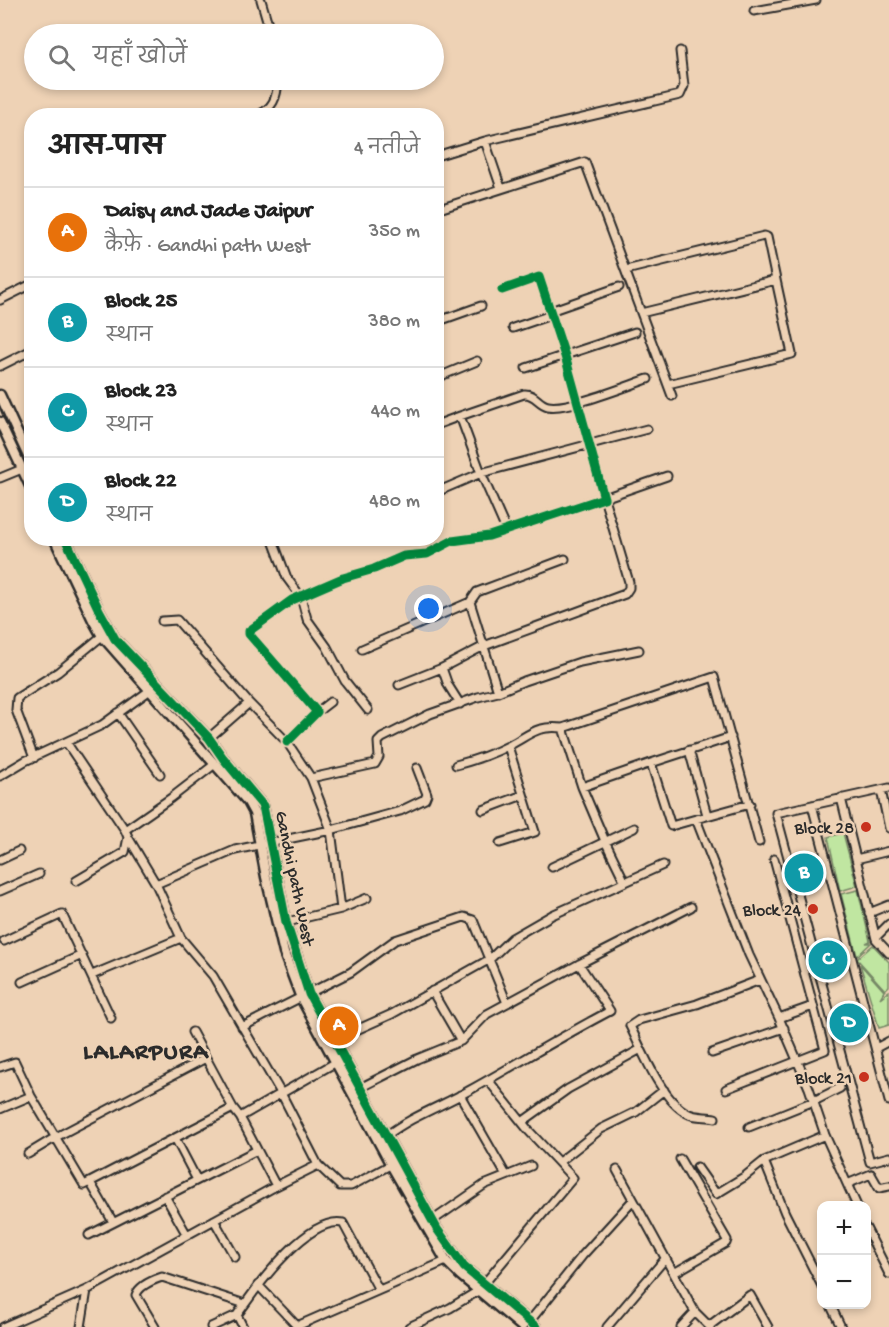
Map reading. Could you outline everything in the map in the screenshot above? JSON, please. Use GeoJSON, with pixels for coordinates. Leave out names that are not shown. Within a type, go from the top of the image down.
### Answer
{"type":"FeatureCollection","features":[{"type":"Feature","properties":{"kind":"street"},"geometry":{"type":"LineString","coordinates":[[261,0],[268,24]]}},
{"type":"Feature","properties":{"kind":"street"},"geometry":{"type":"LineString","coordinates":[[754,11],[816,0]]}},
{"type":"Feature","properties":{"kind":"street"},"geometry":{"type":"LineString","coordinates":[[444,154],[485,141],[680,95],[684,86],[680,51]]}},
{"type":"Feature","properties":{"kind":"street"},"geometry":{"type":"LineString","coordinates":[[271,108],[276,90]]}},
{"type":"Feature","properties":{"kind":"street"},"geometry":{"type":"LineString","coordinates":[[485,141],[501,188]]}},
{"type":"Feature","properties":{"kind":"street"},"geometry":{"type":"LineString","coordinates":[[444,207],[585,162],[672,396]]}},
{"type":"Feature","properties":{"kind":"street"},"geometry":{"type":"LineString","coordinates":[[626,270],[767,237],[792,354],[668,384]]}},
{"type":"Feature","properties":{"kind":"street"},"geometry":{"type":"LineString","coordinates":[[399,685],[442,668],[484,646],[626,594],[628,591],[629,582],[579,402],[539,277],[502,290]]}},
{"type":"Feature","properties":{"kind":"street"},"geometry":{"type":"LineString","coordinates":[[641,313],[776,280]]}},
{"type":"Feature","properties":{"kind":"street"},"geometry":{"type":"LineString","coordinates":[[513,328],[619,287]]}},
{"type":"Feature","properties":{"kind":"street"},"geometry":{"type":"LineString","coordinates":[[0,300],[24,288]]}},
{"type":"Feature","properties":{"kind":"street"},"geometry":{"type":"LineString","coordinates":[[444,319],[481,306]]}},
{"type":"Feature","properties":{"kind":"street"},"geometry":{"type":"LineString","coordinates":[[526,368],[635,332]]}},
{"type":"Feature","properties":{"kind":"street"},"geometry":{"type":"LineString","coordinates":[[0,366],[24,354]]}},
{"type":"Feature","properties":{"kind":"street"},"geometry":{"type":"LineString","coordinates":[[444,375],[477,361]]}},
{"type":"Feature","properties":{"kind":"street"},"geometry":{"type":"LineString","coordinates":[[444,422],[524,394],[532,395],[550,406],[579,402],[648,379]]}},
{"type":"Feature","properties":{"kind":"street"},"geometry":{"type":"LineString","coordinates":[[0,395],[24,448]]}},
{"type":"Feature","properties":{"kind":"street"},"geometry":{"type":"LineString","coordinates":[[460,416],[481,473],[506,530]]}},
{"type":"Feature","properties":{"kind":"street"},"geometry":{"type":"LineString","coordinates":[[0,422],[24,473]]}},
{"type":"Feature","properties":{"kind":"street"},"geometry":{"type":"LineString","coordinates":[[444,489],[481,473],[647,429]]}},
{"type":"Feature","properties":{"kind":"street"},"geometry":{"type":"LineString","coordinates":[[0,478],[22,469]]}},
{"type":"Feature","properties":{"kind":"street"},"geometry":{"type":"LineString","coordinates":[[444,545],[452,541],[489,536],[668,476]]}},
{"type":"Feature","properties":{"kind":"street"},"geometry":{"type":"LineString","coordinates":[[58,546],[102,636],[154,688],[248,802],[254,813],[266,877],[281,923],[341,909],[367,898]]}},
{"type":"Feature","properties":{"kind":"street","name":"Gandhi path West"},"geometry":{"type":"LineString","coordinates":[[69,546],[115,639],[154,688],[208,738],[263,806],[271,842],[281,923],[305,996],[334,1040],[340,1060],[356,1090],[386,1136],[395,1163]]}},
{"type":"Feature","properties":{"kind":"street"},"geometry":{"type":"LineString","coordinates":[[275,546],[287,579],[301,597],[307,619],[327,647],[345,681],[369,710]]}},
{"type":"Feature","properties":{"kind":"street"},"geometry":{"type":"LineString","coordinates":[[317,712],[249,634],[249,631],[272,613],[343,578],[374,569],[404,556],[427,554],[442,546]]}},
{"type":"Feature","properties":{"kind":"street"},"geometry":{"type":"LineString","coordinates":[[362,649],[470,602],[477,592],[483,589],[564,559]]}},
{"type":"Feature","properties":{"kind":"street"},"geometry":{"type":"LineString","coordinates":[[470,602],[498,692]]}},
{"type":"Feature","properties":{"kind":"street"},"geometry":{"type":"LineString","coordinates":[[162,621],[177,620],[249,703],[287,742],[311,778],[331,830],[341,909]]}},
{"type":"Feature","properties":{"kind":"street"},"geometry":{"type":"LineString","coordinates":[[34,758],[16,710],[17,698],[58,672],[102,636]]}},
{"type":"Feature","properties":{"kind":"street"},"geometry":{"type":"LineString","coordinates":[[311,778],[375,764],[379,757],[378,742],[382,738],[430,714],[580,662],[639,650]]}},
{"type":"Feature","properties":{"kind":"street"},"geometry":{"type":"LineString","coordinates":[[442,668],[448,685],[460,704]]}},
{"type":"Feature","properties":{"kind":"street"},"geometry":{"type":"LineString","coordinates":[[456,765],[508,746],[531,732],[548,726],[563,728],[714,677],[759,842]]}},
{"type":"Feature","properties":{"kind":"street"},"geometry":{"type":"LineString","coordinates":[[0,776],[102,725],[154,688]]}},
{"type":"Feature","properties":{"kind":"street"},"geometry":{"type":"LineString","coordinates":[[287,742],[330,702]]}},
{"type":"Feature","properties":{"kind":"street"},"geometry":{"type":"LineString","coordinates":[[208,738],[249,703]]}},
{"type":"Feature","properties":{"kind":"street"},"geometry":{"type":"LineString","coordinates":[[118,713],[160,774]]}},
{"type":"Feature","properties":{"kind":"street"},"geometry":{"type":"LineString","coordinates":[[563,728],[582,787],[625,882]]}},
{"type":"Feature","properties":{"kind":"street"},"geometry":{"type":"LineString","coordinates":[[582,787],[731,737]]}},
{"type":"Feature","properties":{"kind":"street"},"geometry":{"type":"LineString","coordinates":[[66,742],[127,833],[156,884],[181,938],[213,976],[281,1093],[318,1165],[340,1186],[351,1186],[395,1163]]}},
{"type":"Feature","properties":{"kind":"street"},"geometry":{"type":"LineString","coordinates":[[500,843],[535,832],[508,746]]}},
{"type":"Feature","properties":{"kind":"street"},"geometry":{"type":"LineString","coordinates":[[689,750],[707,815]]}},
{"type":"Feature","properties":{"kind":"street"},"geometry":{"type":"LineString","coordinates":[[651,763],[671,826],[750,804]]}},
{"type":"Feature","properties":{"kind":"street"},"geometry":{"type":"LineString","coordinates":[[76,881],[125,852],[127,833],[215,764]]}},
{"type":"Feature","properties":{"kind":"street"},"geometry":{"type":"LineString","coordinates":[[156,884],[236,850],[331,830],[400,811],[424,800],[427,794],[417,768]]}},
{"type":"Feature","properties":{"kind":"street"},"geometry":{"type":"LineString","coordinates":[[889,827],[885,789],[776,813],[870,1162],[889,1157]]}},
{"type":"Feature","properties":{"kind":"street"},"geometry":{"type":"LineString","coordinates":[[483,810],[523,795]]}},
{"type":"Feature","properties":{"kind":"street"},"geometry":{"type":"LineString","coordinates":[[842,798],[876,937],[889,953]]}},
{"type":"Feature","properties":{"kind":"street"},"geometry":{"type":"LineString","coordinates":[[812,805],[889,1101]]}},
{"type":"Feature","properties":{"kind":"street"},"geometry":{"type":"LineString","coordinates":[[696,819],[760,980],[784,1028],[825,1134],[855,1201]]}},
{"type":"Feature","properties":{"kind":"street"},"geometry":{"type":"LineString","coordinates":[[552,867],[634,828]]}},
{"type":"Feature","properties":{"kind":"street"},"geometry":{"type":"LineString","coordinates":[[0,860],[19,851]]}},
{"type":"Feature","properties":{"kind":"street"},"geometry":{"type":"LineString","coordinates":[[856,859],[889,851]]}},
{"type":"Feature","properties":{"kind":"street"},"geometry":{"type":"LineString","coordinates":[[726,1089],[825,1050],[774,859]]}},
{"type":"Feature","properties":{"kind":"street"},"geometry":{"type":"LineString","coordinates":[[334,1040],[392,1014],[490,959],[512,938],[578,902],[663,865]]}},
{"type":"Feature","properties":{"kind":"street"},"geometry":{"type":"LineString","coordinates":[[0,891],[39,874]]}},
{"type":"Feature","properties":{"kind":"street"},"geometry":{"type":"LineString","coordinates":[[869,913],[889,905]]}},
{"type":"Feature","properties":{"kind":"street"},"geometry":{"type":"LineString","coordinates":[[633,1200],[582,1256],[533,1324],[446,1261],[356,1090],[417,1059],[461,1041],[487,1014],[579,964],[691,908]]}},
{"type":"Feature","properties":{"kind":"street"},"geometry":{"type":"LineString","coordinates":[[4,941],[62,914],[111,1018]]}},
{"type":"Feature","properties":{"kind":"street"},"geometry":{"type":"LineString","coordinates":[[242,1027],[351,972],[395,940],[464,917],[472,920],[507,1003]]}},
{"type":"Feature","properties":{"kind":"street"},"geometry":{"type":"LineString","coordinates":[[876,937],[889,924]]}},
{"type":"Feature","properties":{"kind":"street"},"geometry":{"type":"LineString","coordinates":[[92,975],[181,938]]}},
{"type":"Feature","properties":{"kind":"street"},"geometry":{"type":"LineString","coordinates":[[22,982],[82,955]]}},
{"type":"Feature","properties":{"kind":"street"},"geometry":{"type":"LineString","coordinates":[[386,1136],[402,1123],[488,1080],[567,1033],[610,1011],[579,964]]}},
{"type":"Feature","properties":{"kind":"street"},"geometry":{"type":"LineString","coordinates":[[715,1118],[685,1113],[664,1090],[652,1072],[630,1026],[639,1020],[697,1004],[760,980]]}},
{"type":"Feature","properties":{"kind":"street"},"geometry":{"type":"LineString","coordinates":[[432,991],[461,1041]]}},
{"type":"Feature","properties":{"kind":"street"},"geometry":{"type":"LineString","coordinates":[[240,1117],[340,1060],[305,996]]}},
{"type":"Feature","properties":{"kind":"street"},"geometry":{"type":"LineString","coordinates":[[779,1018],[813,1006]]}},
{"type":"Feature","properties":{"kind":"street"},"geometry":{"type":"LineString","coordinates":[[712,1053],[784,1028]]}},
{"type":"Feature","properties":{"kind":"street"},"geometry":{"type":"LineString","coordinates":[[192,1032],[276,1186]]}},
{"type":"Feature","properties":{"kind":"street"},"geometry":{"type":"LineString","coordinates":[[876,1048],[889,1041]]}},
{"type":"Feature","properties":{"kind":"street"},"geometry":{"type":"LineString","coordinates":[[522,1122],[568,1089],[641,1049]]}},
{"type":"Feature","properties":{"kind":"street"},"geometry":{"type":"LineString","coordinates":[[27,1155],[56,1137],[206,1058]]}},
{"type":"Feature","properties":{"kind":"street"},"geometry":{"type":"LineString","coordinates":[[0,1067],[15,1062],[32,1096],[84,1185],[233,1108]]}},
{"type":"Feature","properties":{"kind":"street"},"geometry":{"type":"LineString","coordinates":[[409,1327],[450,1308],[481,1288],[573,1178],[522,1122],[488,1080]]}},
{"type":"Feature","properties":{"kind":"street"},"geometry":{"type":"LineString","coordinates":[[749,1127],[840,1088]]}},
{"type":"Feature","properties":{"kind":"street"},"geometry":{"type":"LineString","coordinates":[[559,1162],[601,1129],[636,1112],[664,1090]]}},
{"type":"Feature","properties":{"kind":"street"},"geometry":{"type":"LineString","coordinates":[[460,1095],[506,1175]]}},
{"type":"Feature","properties":{"kind":"street"},"geometry":{"type":"LineString","coordinates":[[0,1109],[32,1096]]}},
{"type":"Feature","properties":{"kind":"street"},"geometry":{"type":"LineString","coordinates":[[697,1167],[716,1194],[744,1177],[764,1161],[825,1134]]}},
{"type":"Feature","properties":{"kind":"street"},"geometry":{"type":"LineString","coordinates":[[175,1138],[197,1180]]}},
{"type":"Feature","properties":{"kind":"street"},"geometry":{"type":"LineString","coordinates":[[89,1236],[257,1150]]}},
{"type":"Feature","properties":{"kind":"street"},"geometry":{"type":"LineString","coordinates":[[674,1273],[726,1243],[727,1240],[680,1160]]}},
{"type":"Feature","properties":{"kind":"street"},"geometry":{"type":"LineString","coordinates":[[764,1161],[785,1213],[817,1276]]}},
{"type":"Feature","properties":{"kind":"street"},"geometry":{"type":"LineString","coordinates":[[395,1163],[464,1267],[481,1288],[522,1327]]}},
{"type":"Feature","properties":{"kind":"street"},"geometry":{"type":"LineString","coordinates":[[3,1327],[87,1290],[318,1165]]}},
{"type":"Feature","properties":{"kind":"street"},"geometry":{"type":"LineString","coordinates":[[432,1221],[484,1185],[531,1166]]}},
{"type":"Feature","properties":{"kind":"street"},"geometry":{"type":"LineString","coordinates":[[617,1170],[695,1312],[709,1326],[750,1295],[768,1327]]}},
{"type":"Feature","properties":{"kind":"street"},"geometry":{"type":"LineString","coordinates":[[847,1184],[871,1174],[879,1188],[889,1186]]}},
{"type":"Feature","properties":{"kind":"street"},"geometry":{"type":"LineString","coordinates":[[90,1182],[113,1222]]}},
{"type":"Feature","properties":{"kind":"street"},"geometry":{"type":"LineString","coordinates":[[165,1196],[187,1234]]}},
{"type":"Feature","properties":{"kind":"street"},"geometry":{"type":"LineString","coordinates":[[214,1220],[235,1257]]}},
{"type":"Feature","properties":{"kind":"street"},"geometry":{"type":"LineString","coordinates":[[211,1327],[237,1315],[268,1271],[295,1244],[328,1222],[343,1223],[379,1290]]}},
{"type":"Feature","properties":{"kind":"street"},"geometry":{"type":"LineString","coordinates":[[871,1236],[889,1274]]}},
{"type":"Feature","properties":{"kind":"street"},"geometry":{"type":"LineString","coordinates":[[607,1327],[665,1259]]}},
{"type":"Feature","properties":{"kind":"street"},"geometry":{"type":"LineString","coordinates":[[258,1285],[297,1326],[446,1261]]}},
{"type":"Feature","properties":{"kind":"street"},"geometry":{"type":"LineString","coordinates":[[155,1327],[136,1295],[137,1291],[162,1277],[245,1304]]}},
{"type":"Feature","properties":{"kind":"street"},"geometry":{"type":"LineString","coordinates":[[81,1327],[87,1290]]}},
{"type":"Feature","properties":{"kind":"street"},"geometry":{"type":"LineString","coordinates":[[832,1309],[841,1327]]}},
{"type":"Feature","properties":{"kind":"street"},"geometry":{"type":"LineString","coordinates":[[681,1327],[695,1312]]}},
{"type":"Feature","properties":{"kind":"street"},"geometry":{"type":"LineString","coordinates":[[237,1315],[243,1327]]}},
{"type":"Feature","properties":{"kind":"green space"},"geometry":{"type":"Polygon","coordinates":[[[843,833],[857,886],[840,891],[828,837],[843,833]]]}},
{"type":"Feature","properties":{"kind":"green space"},"geometry":{"type":"Polygon","coordinates":[[[858,890],[870,941],[866,943],[871,943],[857,956],[841,894],[858,890]]]}},
{"type":"Feature","properties":{"kind":"green space"},"geometry":{"type":"Polygon","coordinates":[[[873,945],[889,962],[889,986],[885,990],[857,959],[873,945]]]}},
{"type":"Feature","properties":{"kind":"green space"},"geometry":{"type":"Polygon","coordinates":[[[860,964],[884,991],[880,998],[889,991],[889,1025],[879,1028],[860,964]]]}},
{"type":"Feature","properties":{"kind":"cycle path"},"geometry":{"type":"LineString","coordinates":[[444,545],[452,541],[489,536],[604,498],[565,356],[539,277],[502,290]]}},
{"type":"Feature","properties":{"kind":"cycle path"},"geometry":{"type":"LineString","coordinates":[[69,546],[115,639],[209,738],[263,806],[286,922],[309,994],[437,1229],[464,1267],[536,1327]]}},
{"type":"Feature","properties":{"kind":"cycle path"},"geometry":{"type":"LineString","coordinates":[[287,742],[317,712],[249,634],[249,631],[292,600],[343,578],[374,569],[404,556],[427,554],[442,546]]}},
{"type":"Feature","properties":{"kind":"place","name":"Block 28"},"geometry":{"type":"Point","coordinates":[866,827]}},
{"type":"Feature","properties":{"kind":"place","name":"Block 25"},"geometry":{"type":"Point","coordinates":[804,873]}},
{"type":"Feature","properties":{"kind":"place","name":"Block 24"},"geometry":{"type":"Point","coordinates":[813,909]}},
{"type":"Feature","properties":{"kind":"place","name":"Block 23"},"geometry":{"type":"Point","coordinates":[828,960]}},
{"type":"Feature","properties":{"kind":"place","name":"Block 22"},"geometry":{"type":"Point","coordinates":[849,1023]}},
{"type":"Feature","properties":{"kind":"place","name":"Daisy and Jade Jaipur"},"geometry":{"type":"Point","coordinates":[339,1026]}},
{"type":"Feature","properties":{"kind":"place","name":"Block 21"},"geometry":{"type":"Point","coordinates":[864,1077]}},
{"type":"Feature","properties":{"kind":"district","name":"LALARPURA"},"geometry":{"type":"Point","coordinates":[146,1050]}}]}
